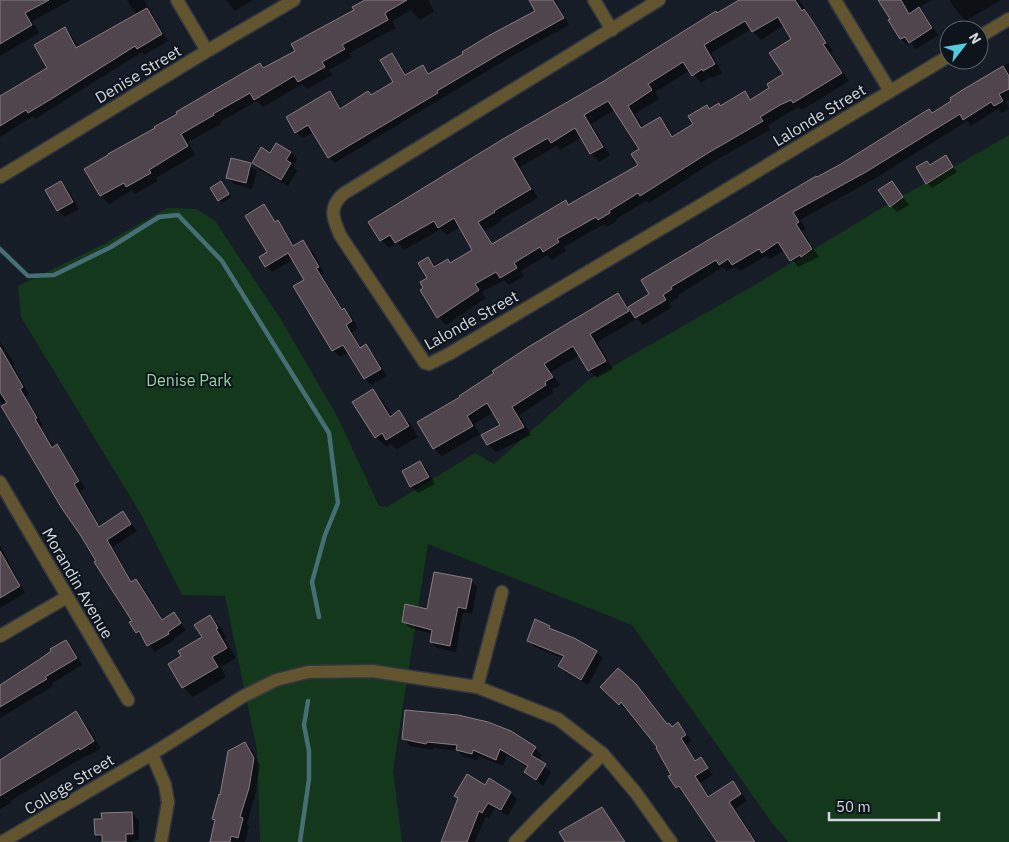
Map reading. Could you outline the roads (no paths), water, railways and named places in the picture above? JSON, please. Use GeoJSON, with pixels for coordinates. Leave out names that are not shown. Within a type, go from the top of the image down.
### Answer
{"type":"FeatureCollection","features":[{"type":"Feature","properties":{"kind":"street"},"geometry":{"type":"LineString","coordinates":[[177,0],[207,51]]}},
{"type":"Feature","properties":{"kind":"street","name":"Denise Street"},"geometry":{"type":"LineString","coordinates":[[0,177],[294,0]]}},
{"type":"Feature","properties":{"kind":"street"},"geometry":{"type":"LineString","coordinates":[[594,0],[612,30],[660,0]]}},
{"type":"Feature","properties":{"kind":"street"},"geometry":{"type":"LineString","coordinates":[[835,0],[890,91]]}},
{"type":"Feature","properties":{"kind":"street"},"geometry":{"type":"LineString","coordinates":[[989,32],[1009,19]]}},
{"type":"Feature","properties":{"kind":"street","name":"Lalonde Street"},"geometry":{"type":"LineString","coordinates":[[612,30],[343,194],[333,207],[334,219],[340,235],[425,363],[429,364],[449,354],[939,62]]}},
{"type":"Feature","properties":{"kind":"street","name":"Morandin Avenue"},"geometry":{"type":"LineString","coordinates":[[0,482],[128,700]]}},
{"type":"Feature","properties":{"kind":"street"},"geometry":{"type":"LineString","coordinates":[[477,687],[502,592]]}},
{"type":"Feature","properties":{"kind":"street"},"geometry":{"type":"LineString","coordinates":[[0,636],[67,597]]}},
{"type":"Feature","properties":{"kind":"street","name":"College Street"},"geometry":{"type":"LineString","coordinates":[[2,842],[152,754],[242,697],[276,680],[308,672],[372,671],[477,687],[558,719],[603,754],[636,793],[671,842]]}},
{"type":"Feature","properties":{"kind":"street"},"geometry":{"type":"LineString","coordinates":[[152,754],[165,785],[168,802],[161,842]]}},
{"type":"Feature","properties":{"kind":"street"},"geometry":{"type":"LineString","coordinates":[[515,842],[603,754]]}},
{"type":"Feature","properties":{"kind":"waterway"},"geometry":{"type":"LineString","coordinates":[[0,249],[28,276],[54,275],[111,247],[159,217],[178,215],[222,261],[329,433],[338,503],[325,535],[312,582],[319,617]]}},
{"type":"Feature","properties":{"kind":"waterway"},"geometry":{"type":"LineString","coordinates":[[300,842],[309,779],[309,751],[304,725],[308,701]]}},
{"type":"Feature","properties":{"kind":"park label","name":"Denise Park"},"geometry":{"type":"Point","coordinates":[189,380]}}]}
